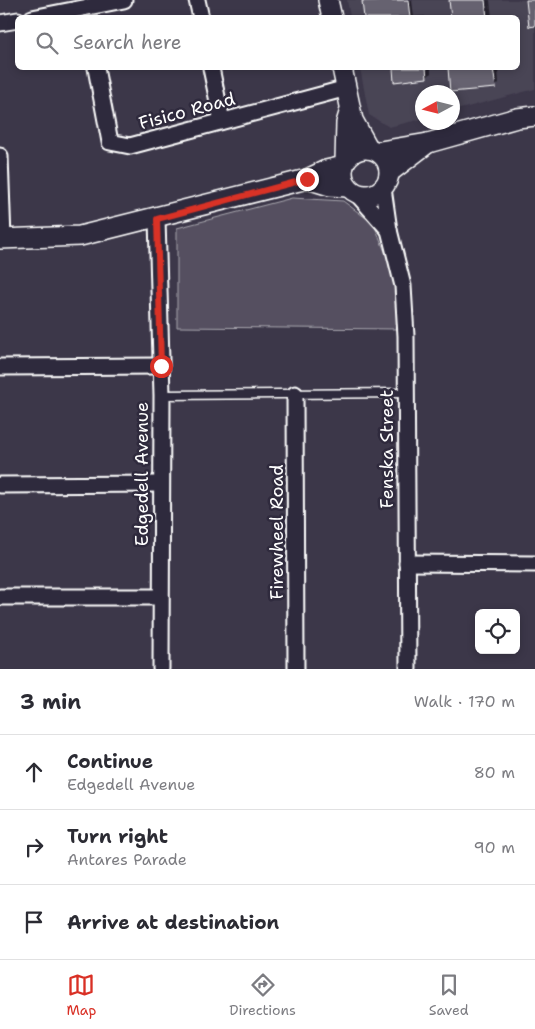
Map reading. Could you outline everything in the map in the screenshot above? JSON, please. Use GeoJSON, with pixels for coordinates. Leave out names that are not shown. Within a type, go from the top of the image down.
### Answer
{"type":"FeatureCollection","features":[{"type":"Feature","properties":{"kind":"street"},"geometry":{"type":"LineString","coordinates":[[59,15],[86,12],[124,0]]}},
{"type":"Feature","properties":{"kind":"street"},"geometry":{"type":"LineString","coordinates":[[197,0],[200,15]]}},
{"type":"Feature","properties":{"kind":"street"},"geometry":{"type":"LineString","coordinates":[[328,0],[331,15]]}},
{"type":"Feature","properties":{"kind":"street"},"geometry":{"type":"LineString","coordinates":[[0,23],[15,20]]}},
{"type":"Feature","properties":{"kind":"street","name":"Fisico Road"},"geometry":{"type":"LineString","coordinates":[[96,70],[110,142],[130,146],[346,88]]}},
{"type":"Feature","properties":{"kind":"street"},"geometry":{"type":"LineString","coordinates":[[211,70],[222,121]]}},
{"type":"Feature","properties":{"kind":"street"},"geometry":{"type":"LineString","coordinates":[[342,70],[350,110],[374,150],[386,159],[386,180]]}},
{"type":"Feature","properties":{"kind":"street"},"geometry":{"type":"LineString","coordinates":[[350,110],[346,123],[344,179],[389,230]]}},
{"type":"Feature","properties":{"kind":"street"},"geometry":{"type":"LineString","coordinates":[[0,156],[1,239],[80,236],[157,219],[307,179],[345,164],[356,150],[374,150],[428,143],[517,118],[535,116]]}},
{"type":"Feature","properties":{"kind":"street"},"geometry":{"type":"LineString","coordinates":[[307,179],[370,195],[428,143]]}},
{"type":"Feature","properties":{"kind":"street","name":"Fenska Street"},"geometry":{"type":"LineString","coordinates":[[386,180],[389,230],[403,286],[406,394],[408,669]]}},
{"type":"Feature","properties":{"kind":"street","name":"Edgedell Avenue"},"geometry":{"type":"LineString","coordinates":[[157,219],[162,395],[161,669]]}},
{"type":"Feature","properties":{"kind":"street"},"geometry":{"type":"LineString","coordinates":[[0,367],[161,366]]}},
{"type":"Feature","properties":{"kind":"street","name":"Firewheel Road"},"geometry":{"type":"LineString","coordinates":[[295,394],[296,669]]}},
{"type":"Feature","properties":{"kind":"street"},"geometry":{"type":"LineString","coordinates":[[0,485],[161,484]]}},
{"type":"Feature","properties":{"kind":"street"},"geometry":{"type":"LineString","coordinates":[[407,563],[535,564]]}},
{"type":"Feature","properties":{"kind":"street"},"geometry":{"type":"LineString","coordinates":[[0,597],[160,597]]}},
{"type":"Feature","properties":{"kind":"lane"},"geometry":{"type":"LineString","coordinates":[[162,395],[406,394]]}},
{"type":"Feature","properties":{"kind":"shaded area"},"geometry":{"type":"Polygon","coordinates":[[[347,0],[535,0],[535,89],[460,109],[460,85],[415,85],[415,121],[389,127],[369,115],[360,70],[520,70],[520,15],[350,15],[347,0]]]}},
{"type":"Feature","properties":{"kind":"shaded area"},"geometry":{"type":"Polygon","coordinates":[[[292,198],[343,201],[374,224],[398,285],[400,329],[177,327],[177,228],[292,198]]]}},
{"type":"Feature","properties":{"kind":"building"},"geometry":{"type":"Polygon","coordinates":[[[408,0],[410,15],[364,15],[362,1],[408,0]]]}},
{"type":"Feature","properties":{"kind":"building"},"geometry":{"type":"Polygon","coordinates":[[[449,0],[485,0],[487,15],[451,15],[449,0]]]}},
{"type":"Feature","properties":{"kind":"building"},"geometry":{"type":"Polygon","coordinates":[[[526,0],[535,0],[535,26],[529,27],[526,0]]]}},
{"type":"Feature","properties":{"kind":"building"},"geometry":{"type":"Polygon","coordinates":[[[393,70],[426,70],[427,78],[394,82],[393,70]]]}},
{"type":"Feature","properties":{"kind":"building"},"geometry":{"type":"Polygon","coordinates":[[[448,70],[493,70],[496,88],[460,91],[460,85],[449,85],[448,70]]]}},
{"type":"Feature","properties":{"kind":"route"},"geometry":{"type":"LineString","coordinates":[[161,366],[157,219],[307,179]]}}]}
